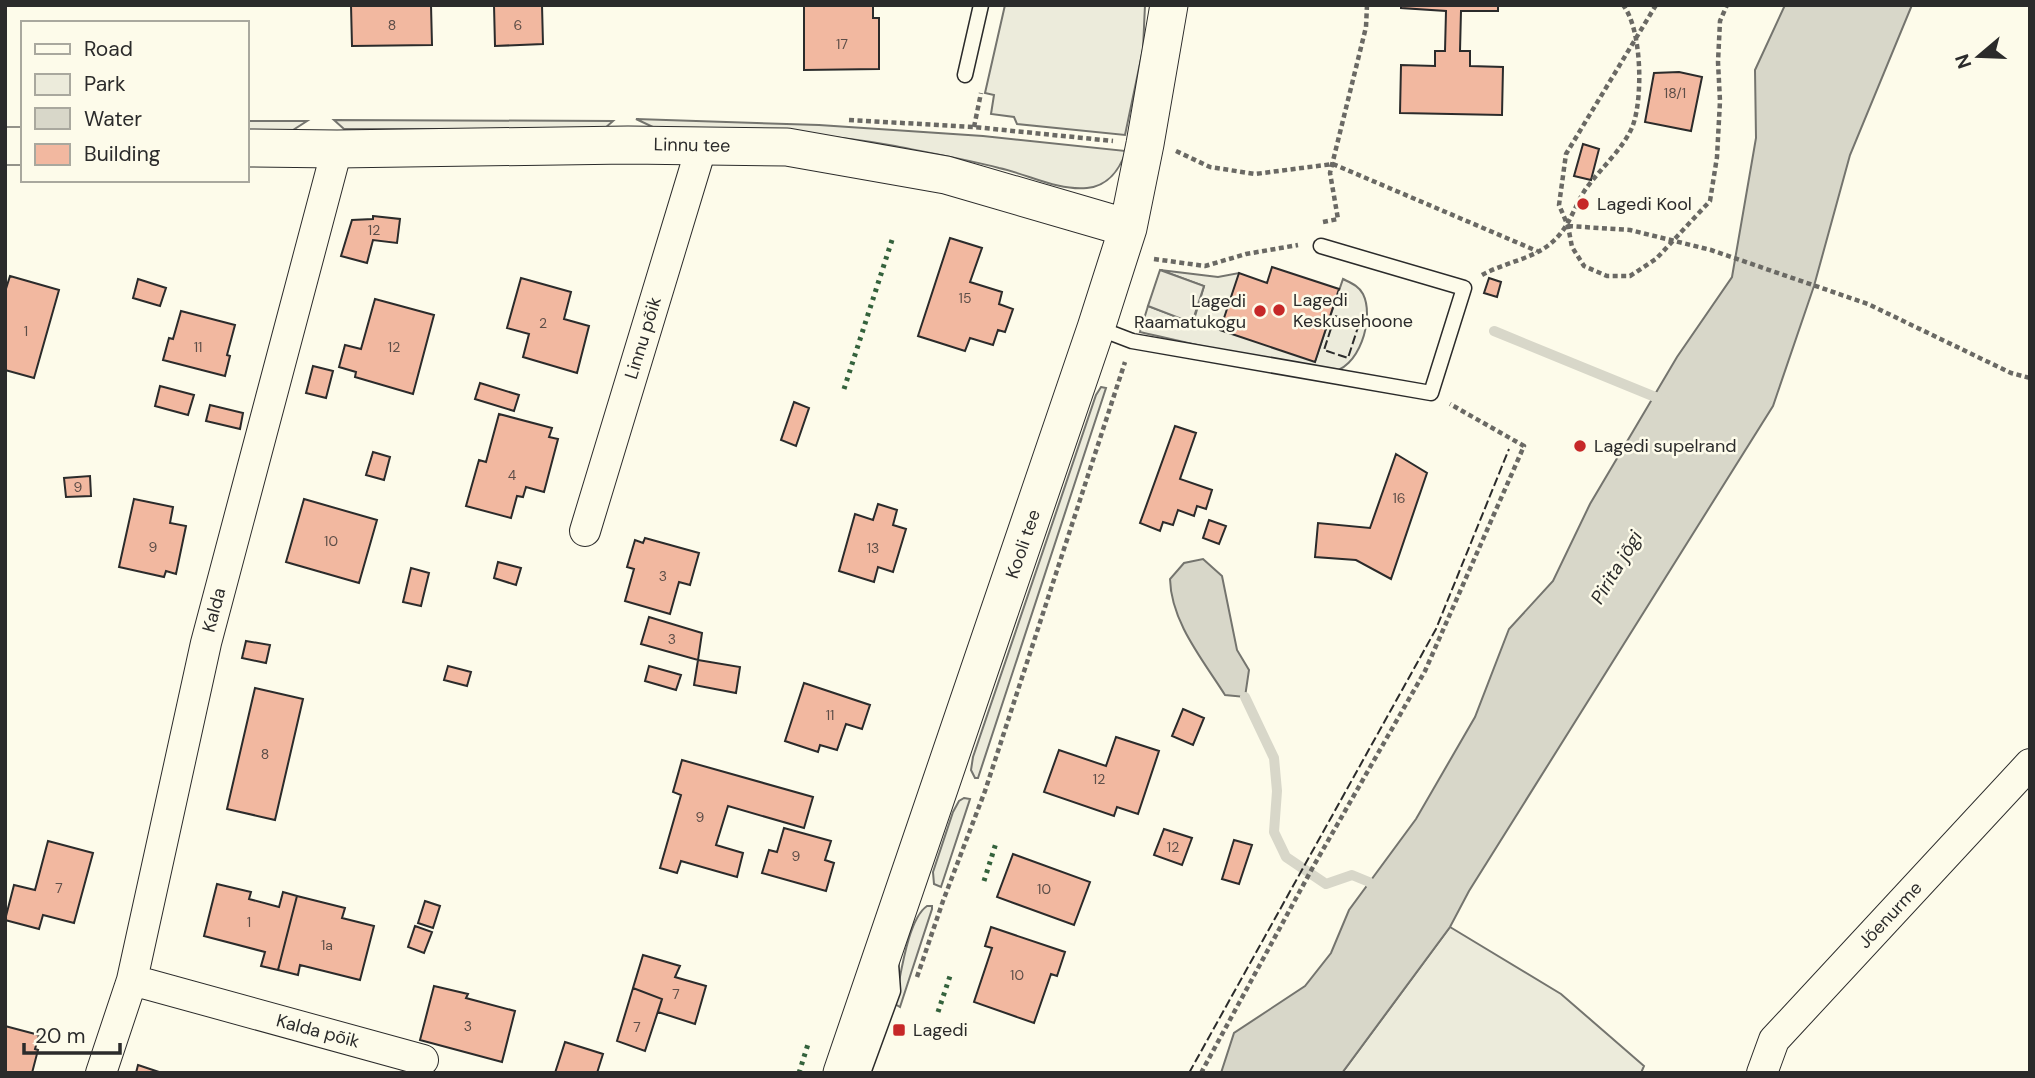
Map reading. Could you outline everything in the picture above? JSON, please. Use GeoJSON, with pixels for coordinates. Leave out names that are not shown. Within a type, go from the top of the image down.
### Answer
{"type":"FeatureCollection","features":[{"type":"Feature","properties":{"kind":"street","name":"Kooli tee"},"geometry":{"type":"LineString","coordinates":[[842,1073],[1128,228],[1166,12]]}},
{"type":"Feature","properties":{"kind":"street","name":"Linnu tee"},"geometry":{"type":"LineString","coordinates":[[248,148],[702,145],[787,147],[946,175],[1128,228]]}},
{"type":"Feature","properties":{"kind":"street","name":"Linnu põik"},"geometry":{"type":"LineString","coordinates":[[585,531],[702,145]]}},
{"type":"Feature","properties":{"kind":"street","name":"Kalda"},"geometry":{"type":"LineString","coordinates":[[101,1073],[132,980],[206,643],[337,149]]}},
{"type":"Feature","properties":{"kind":"street","name":"Jõenurme"},"geometry":{"type":"LineString","coordinates":[[1762,1073],[1774,1040],[2030,764]]}},
{"type":"Feature","properties":{"kind":"street","name":"Kalda põik"},"geometry":{"type":"LineString","coordinates":[[132,980],[423,1060]]}},
{"type":"Feature","properties":{"kind":"lane"},"geometry":{"type":"LineString","coordinates":[[965,75],[981,5]]}},
{"type":"Feature","properties":{"kind":"lane"},"geometry":{"type":"LineString","coordinates":[[1096,328],[1132,341],[1431,393],[1464,288],[1318,245]]}},
{"type":"Feature","properties":{"kind":"lane"},"geometry":{"type":"LineString","coordinates":[[863,1073],[893,990],[889,937]]}},
{"type":"Feature","properties":{"kind":"path"},"geometry":{"type":"LineString","coordinates":[[1154,259],[1205,266],[1246,254],[1310,243],[1318,245],[1321,222],[1338,219],[1330,173],[1366,27],[1367,5]]}},
{"type":"Feature","properties":{"kind":"path"},"geometry":{"type":"LineString","coordinates":[[1464,288],[1498,266],[1549,246],[1568,226],[1583,194],[1632,127],[1638,102],[1638,42],[1629,12],[1623,5]]}},
{"type":"Feature","properties":{"kind":"path"},"geometry":{"type":"LineString","coordinates":[[1656,5],[1566,154],[1559,205],[1568,226],[1572,247],[1584,266],[1607,276],[1630,276],[1656,259],[1710,201],[1717,157],[1720,21],[1727,5]]}},
{"type":"Feature","properties":{"kind":"path"},"geometry":{"type":"LineString","coordinates":[[1174,150],[1210,167],[1255,174],[1333,164],[1537,251]]}},
{"type":"Feature","properties":{"kind":"path"},"geometry":{"type":"LineString","coordinates":[[1568,226],[1630,230],[1711,250],[1868,304],[2011,373],[2030,378]]}},
{"type":"Feature","properties":{"kind":"path"},"geometry":{"type":"LineString","coordinates":[[1201,1073],[1313,867],[1425,671],[1524,446],[1431,393]]}},
{"type":"Feature","properties":{"kind":"green space"},"geometry":{"type":"Polygon","coordinates":[[[1005,5],[1145,5],[1143,49],[1125,135],[1017,124],[1014,117],[991,114],[994,95],[985,93],[1005,5]]]}},
{"type":"Feature","properties":{"kind":"green space"},"geometry":{"type":"Polygon","coordinates":[[[636,119],[819,125],[983,136],[1126,151],[1117,170],[1107,180],[1094,187],[1076,188],[1054,185],[973,162],[865,141],[776,133],[657,129],[636,119]]]}},
{"type":"Feature","properties":{"kind":"green space"},"geometry":{"type":"Polygon","coordinates":[[[334,120],[613,121],[604,129],[344,129],[334,120]]]}},
{"type":"Feature","properties":{"kind":"green space"},"geometry":{"type":"Polygon","coordinates":[[[248,121],[307,121],[293,130],[248,131],[248,121]]]}},
{"type":"Feature","properties":{"kind":"green space"},"geometry":{"type":"Polygon","coordinates":[[[1160,270],[1218,277],[1239,273],[1315,361],[1343,279],[1363,294],[1367,316],[1362,342],[1349,363],[1340,369],[1324,372],[1140,332],[1148,306],[1193,323],[1204,286],[1160,270]]]}},
{"type":"Feature","properties":{"kind":"green space"},"geometry":{"type":"Polygon","coordinates":[[[1101,387],[1106,388],[978,778],[975,778],[971,770],[973,757],[1096,395],[1101,387]]]}},
{"type":"Feature","properties":{"kind":"green space"},"geometry":{"type":"Polygon","coordinates":[[[964,798],[970,799],[941,887],[934,884],[933,872],[953,812],[964,798]]]}},
{"type":"Feature","properties":{"kind":"green space"},"geometry":{"type":"Polygon","coordinates":[[[927,906],[932,906],[932,909],[900,1007],[895,1004],[906,948],[915,922],[927,906]]]}},
{"type":"Feature","properties":{"kind":"green space"},"geometry":{"type":"Polygon","coordinates":[[[1450,927],[1561,994],[1644,1066],[1641,1073],[1342,1073],[1450,927]]]}},
{"type":"Feature","properties":{"kind":"shaded area"},"geometry":{"type":"Polygon","coordinates":[[[1160,270],[1204,286],[1192,323],[1148,306],[1160,270]]]}},
{"type":"Feature","properties":{"kind":"water","name":"Pirita jõgi"},"geometry":{"type":"Polygon","coordinates":[[[1785,5],[1912,5],[1850,155],[1814,286],[1773,406],[1469,891],[1450,927],[1342,1073],[1221,1073],[1234,1033],[1305,986],[1331,953],[1349,910],[1416,819],[1475,717],[1509,629],[1553,581],[1590,504],[1677,357],[1732,277],[1756,138],[1755,70],[1785,5]]]}},
{"type":"Feature","properties":{"kind":"water"},"geometry":{"type":"Polygon","coordinates":[[[1203,559],[1222,576],[1237,650],[1249,670],[1245,697],[1225,695],[1190,640],[1176,610],[1170,579],[1184,563],[1203,559]]]}},
{"type":"Feature","properties":{"kind":"building"},"geometry":{"type":"Polygon","coordinates":[[[351,5],[431,5],[432,45],[352,46],[351,5]]]}},
{"type":"Feature","properties":{"kind":"building"},"geometry":{"type":"Polygon","coordinates":[[[494,5],[542,5],[543,44],[495,46],[494,5]]]}},
{"type":"Feature","properties":{"kind":"building"},"geometry":{"type":"Polygon","coordinates":[[[804,5],[873,5],[873,18],[879,18],[879,69],[804,70],[804,5]]]}},
{"type":"Feature","properties":{"kind":"building"},"geometry":{"type":"Polygon","coordinates":[[[1401,5],[1498,5],[1498,11],[1461,11],[1460,51],[1470,51],[1470,66],[1503,67],[1502,115],[1400,113],[1401,65],[1435,66],[1435,51],[1445,51],[1446,11],[1401,8],[1401,5]]]}},
{"type":"Feature","properties":{"kind":"building"},"geometry":{"type":"Polygon","coordinates":[[[1679,72],[1702,77],[1691,131],[1645,122],[1654,73],[1679,72]]]}},
{"type":"Feature","properties":{"kind":"building"},"geometry":{"type":"Polygon","coordinates":[[[1583,144],[1599,149],[1591,180],[1574,176],[1583,144]]]}},
{"type":"Feature","properties":{"kind":"building"},"geometry":{"type":"Polygon","coordinates":[[[373,216],[400,219],[397,243],[373,240],[367,263],[341,256],[352,220],[373,219],[373,216]]]}},
{"type":"Feature","properties":{"kind":"building"},"geometry":{"type":"Polygon","coordinates":[[[950,238],[982,248],[970,282],[1002,292],[999,304],[1013,309],[1005,332],[998,330],[993,345],[970,338],[965,351],[918,336],[950,238]]]}},
{"type":"Feature","properties":{"kind":"building","name":"Lagedi Keskusehoone"},"geometry":{"type":"Polygon","coordinates":[[[1272,267],[1339,289],[1315,362],[1220,330],[1239,273],[1267,283],[1272,267]]]}},
{"type":"Feature","properties":{"kind":"building"},"geometry":{"type":"Polygon","coordinates":[[[10,276],[59,290],[34,378],[5,370],[5,292],[10,276]]]}},
{"type":"Feature","properties":{"kind":"building"},"geometry":{"type":"Polygon","coordinates":[[[521,278],[571,292],[564,319],[589,326],[577,373],[523,357],[529,334],[507,328],[521,278]]]}},
{"type":"Feature","properties":{"kind":"building"},"geometry":{"type":"Polygon","coordinates":[[[1489,278],[1501,282],[1497,297],[1484,293],[1489,278]]]}},
{"type":"Feature","properties":{"kind":"building"},"geometry":{"type":"Polygon","coordinates":[[[138,279],[166,288],[160,306],[133,298],[138,279]]]}},
{"type":"Feature","properties":{"kind":"building"},"geometry":{"type":"Polygon","coordinates":[[[375,299],[434,315],[413,394],[355,377],[356,372],[339,367],[345,345],[361,349],[375,299]]]}},
{"type":"Feature","properties":{"kind":"building"},"geometry":{"type":"Polygon","coordinates":[[[181,311],[235,325],[225,376],[163,360],[169,338],[173,339],[181,311]]]}},
{"type":"Feature","properties":{"kind":"building"},"geometry":{"type":"Polygon","coordinates":[[[313,366],[333,371],[326,398],[306,393],[313,366]]]}},
{"type":"Feature","properties":{"kind":"building"},"geometry":{"type":"Polygon","coordinates":[[[480,383],[519,395],[514,411],[475,399],[480,383]]]}},
{"type":"Feature","properties":{"kind":"building"},"geometry":{"type":"Polygon","coordinates":[[[160,386],[194,395],[188,415],[155,406],[160,386]]]}},
{"type":"Feature","properties":{"kind":"building"},"geometry":{"type":"Polygon","coordinates":[[[794,402],[809,408],[796,446],[781,440],[794,402]]]}},
{"type":"Feature","properties":{"kind":"building"},"geometry":{"type":"Polygon","coordinates":[[[210,405],[243,413],[240,429],[206,421],[210,405]]]}},
{"type":"Feature","properties":{"kind":"building"},"geometry":{"type":"Polygon","coordinates":[[[499,414],[552,428],[549,437],[558,439],[544,492],[526,487],[523,497],[517,496],[511,518],[466,506],[479,460],[486,462],[499,414]]]}},
{"type":"Feature","properties":{"kind":"building"},"geometry":{"type":"Polygon","coordinates":[[[1175,426],[1196,433],[1180,479],[1212,490],[1206,509],[1197,506],[1194,516],[1178,510],[1173,525],[1163,522],[1160,531],[1140,523],[1175,426]]]}},
{"type":"Feature","properties":{"kind":"building"},"geometry":{"type":"Polygon","coordinates":[[[373,452],[390,457],[384,480],[366,475],[373,452]]]}},
{"type":"Feature","properties":{"kind":"building"},"geometry":{"type":"Polygon","coordinates":[[[1396,454],[1427,473],[1391,579],[1356,560],[1315,557],[1318,523],[1370,528],[1396,454]]]}},
{"type":"Feature","properties":{"kind":"building"},"geometry":{"type":"Polygon","coordinates":[[[90,476],[91,496],[66,497],[64,478],[90,476]]]}},
{"type":"Feature","properties":{"kind":"building"},"geometry":{"type":"Polygon","coordinates":[[[134,499],[173,507],[170,523],[186,526],[176,574],[166,571],[164,577],[119,567],[134,499]]]}},
{"type":"Feature","properties":{"kind":"building"},"geometry":{"type":"Polygon","coordinates":[[[304,499],[377,520],[359,583],[286,562],[304,499]]]}},
{"type":"Feature","properties":{"kind":"building"},"geometry":{"type":"Polygon","coordinates":[[[878,504],[897,510],[893,525],[906,529],[893,572],[878,567],[874,582],[839,571],[855,514],[873,520],[878,504]]]}},
{"type":"Feature","properties":{"kind":"building"},"geometry":{"type":"Polygon","coordinates":[[[1209,520],[1226,526],[1219,544],[1203,538],[1209,520]]]}},
{"type":"Feature","properties":{"kind":"building"},"geometry":{"type":"Polygon","coordinates":[[[645,538],[699,553],[690,585],[679,582],[670,614],[625,601],[634,569],[627,567],[635,540],[643,543],[645,538]]]}},
{"type":"Feature","properties":{"kind":"building"},"geometry":{"type":"Polygon","coordinates":[[[498,562],[521,568],[516,585],[494,578],[498,562]]]}},
{"type":"Feature","properties":{"kind":"building"},"geometry":{"type":"Polygon","coordinates":[[[411,568],[429,573],[421,606],[403,602],[411,568]]]}},
{"type":"Feature","properties":{"kind":"building"},"geometry":{"type":"Polygon","coordinates":[[[649,617],[702,633],[698,660],[641,644],[649,617]]]}},
{"type":"Feature","properties":{"kind":"building"},"geometry":{"type":"Polygon","coordinates":[[[246,641],[270,645],[266,663],[242,658],[246,641]]]}},
{"type":"Feature","properties":{"kind":"building"},"geometry":{"type":"Polygon","coordinates":[[[698,660],[740,667],[736,693],[694,685],[698,660]]]}},
{"type":"Feature","properties":{"kind":"building"},"geometry":{"type":"Polygon","coordinates":[[[448,666],[471,672],[467,686],[444,680],[448,666]]]}},
{"type":"Feature","properties":{"kind":"building"},"geometry":{"type":"Polygon","coordinates":[[[649,666],[681,675],[676,690],[645,681],[649,666]]]}},
{"type":"Feature","properties":{"kind":"building"},"geometry":{"type":"Polygon","coordinates":[[[804,683],[870,705],[862,729],[846,724],[837,750],[820,745],[818,752],[785,741],[804,683]]]}},
{"type":"Feature","properties":{"kind":"building"},"geometry":{"type":"Polygon","coordinates":[[[255,688],[303,699],[275,820],[227,809],[255,688]]]}},
{"type":"Feature","properties":{"kind":"building"},"geometry":{"type":"Polygon","coordinates":[[[1183,709],[1204,718],[1193,745],[1172,736],[1183,709]]]}},
{"type":"Feature","properties":{"kind":"building"},"geometry":{"type":"Polygon","coordinates":[[[1116,737],[1159,751],[1138,814],[1117,807],[1114,816],[1044,792],[1059,750],[1106,766],[1116,737]]]}},
{"type":"Feature","properties":{"kind":"building"},"geometry":{"type":"Polygon","coordinates":[[[682,760],[813,797],[804,828],[728,806],[716,845],[743,853],[737,877],[681,861],[677,873],[660,868],[681,795],[673,792],[682,760]]]}},
{"type":"Feature","properties":{"kind":"building"},"geometry":{"type":"Polygon","coordinates":[[[784,828],[831,841],[825,860],[834,863],[826,891],[762,873],[769,850],[777,852],[784,828]]]}},
{"type":"Feature","properties":{"kind":"building"},"geometry":{"type":"Polygon","coordinates":[[[1164,829],[1192,838],[1182,865],[1154,855],[1164,829]]]}},
{"type":"Feature","properties":{"kind":"building"},"geometry":{"type":"Polygon","coordinates":[[[1234,840],[1252,845],[1239,884],[1222,879],[1234,840]]]}},
{"type":"Feature","properties":{"kind":"building"},"geometry":{"type":"Polygon","coordinates":[[[48,841],[93,853],[74,923],[43,915],[39,929],[5,920],[14,885],[35,890],[48,841]]]}},
{"type":"Feature","properties":{"kind":"building"},"geometry":{"type":"Polygon","coordinates":[[[1013,854],[1090,882],[1074,925],[997,897],[1013,854]]]}},
{"type":"Feature","properties":{"kind":"building"},"geometry":{"type":"Polygon","coordinates":[[[217,884],[251,892],[249,899],[279,907],[283,892],[297,896],[278,970],[261,966],[265,952],[204,936],[217,884]]]}},
{"type":"Feature","properties":{"kind":"building"},"geometry":{"type":"Polygon","coordinates":[[[297,896],[345,908],[342,918],[374,926],[360,980],[300,965],[298,975],[278,970],[297,896]]]}},
{"type":"Feature","properties":{"kind":"building"},"geometry":{"type":"Polygon","coordinates":[[[425,901],[440,906],[433,928],[418,923],[425,901]]]}},
{"type":"Feature","properties":{"kind":"building"},"geometry":{"type":"Polygon","coordinates":[[[415,926],[432,932],[424,953],[408,947],[415,926]]]}},
{"type":"Feature","properties":{"kind":"building"},"geometry":{"type":"Polygon","coordinates":[[[991,927],[1065,952],[1057,976],[1051,974],[1034,1023],[974,1002],[992,948],[985,946],[991,927]]]}},
{"type":"Feature","properties":{"kind":"building"},"geometry":{"type":"Polygon","coordinates":[[[643,955],[680,966],[675,977],[706,986],[695,1024],[658,1012],[662,999],[633,988],[643,955]]]}},
{"type":"Feature","properties":{"kind":"building"},"geometry":{"type":"Polygon","coordinates":[[[434,986],[468,994],[466,998],[515,1011],[502,1062],[420,1040],[434,986]]]}},
{"type":"Feature","properties":{"kind":"building"},"geometry":{"type":"Polygon","coordinates":[[[633,988],[662,999],[645,1051],[617,1041],[633,988]]]}},
{"type":"Feature","properties":{"kind":"building"},"geometry":{"type":"Polygon","coordinates":[[[5,1026],[39,1035],[32,1073],[5,1073],[5,1026]]]}},
{"type":"Feature","properties":{"kind":"building"},"geometry":{"type":"Polygon","coordinates":[[[565,1042],[603,1054],[597,1073],[555,1073],[565,1042]]]}},
{"type":"Feature","properties":{"kind":"building"},"geometry":{"type":"Polygon","coordinates":[[[138,1065],[162,1073],[136,1073],[138,1065]]]}},
{"type":"Feature","properties":{"kind":"waterway"},"geometry":{"type":"LineString","coordinates":[[1494,331],[1665,401]]}},
{"type":"Feature","properties":{"kind":"waterway"},"geometry":{"type":"LineString","coordinates":[[1245,697],[1274,758],[1277,791],[1274,832],[1286,857],[1326,884],[1352,875],[1369,882],[1377,891]]}},
{"type":"Feature","properties":{"kind":"hedge"},"geometry":{"type":"LineString","coordinates":[[844,389],[892,240]]}},
{"type":"Feature","properties":{"kind":"hedge"},"geometry":{"type":"LineString","coordinates":[[984,881],[996,843]]}},
{"type":"Feature","properties":{"kind":"hedge"},"geometry":{"type":"LineString","coordinates":[[938,1012],[950,976]]}},
{"type":"Feature","properties":{"kind":"hedge"},"geometry":{"type":"LineString","coordinates":[[799,1073],[808,1044]]}},
{"type":"Feature","properties":{"kind":"fence"},"geometry":{"type":"LineString","coordinates":[[1335,316],[1359,324],[1348,358],[1324,350],[1335,316]]}},
{"type":"Feature","properties":{"kind":"fence"},"geometry":{"type":"LineString","coordinates":[[1189,1073],[1436,629],[1509,449]]}},
{"type":"Feature","properties":{"kind":"place","name":"Lagedi Kool"},"geometry":{"type":"Point","coordinates":[1583,204]}},
{"type":"Feature","properties":{"kind":"place","name":"Lagedi Keskusehoone"},"geometry":{"type":"Point","coordinates":[1279,310]}},
{"type":"Feature","properties":{"kind":"place","name":"Lagedi Raamatukogu"},"geometry":{"type":"Point","coordinates":[1260,311]}},
{"type":"Feature","properties":{"kind":"place","name":"Lagedi supelrand"},"geometry":{"type":"Point","coordinates":[1580,446]}},
{"type":"Feature","properties":{"kind":"place","name":"Lagedi"},"geometry":{"type":"Point","coordinates":[899,1030]}}]}
